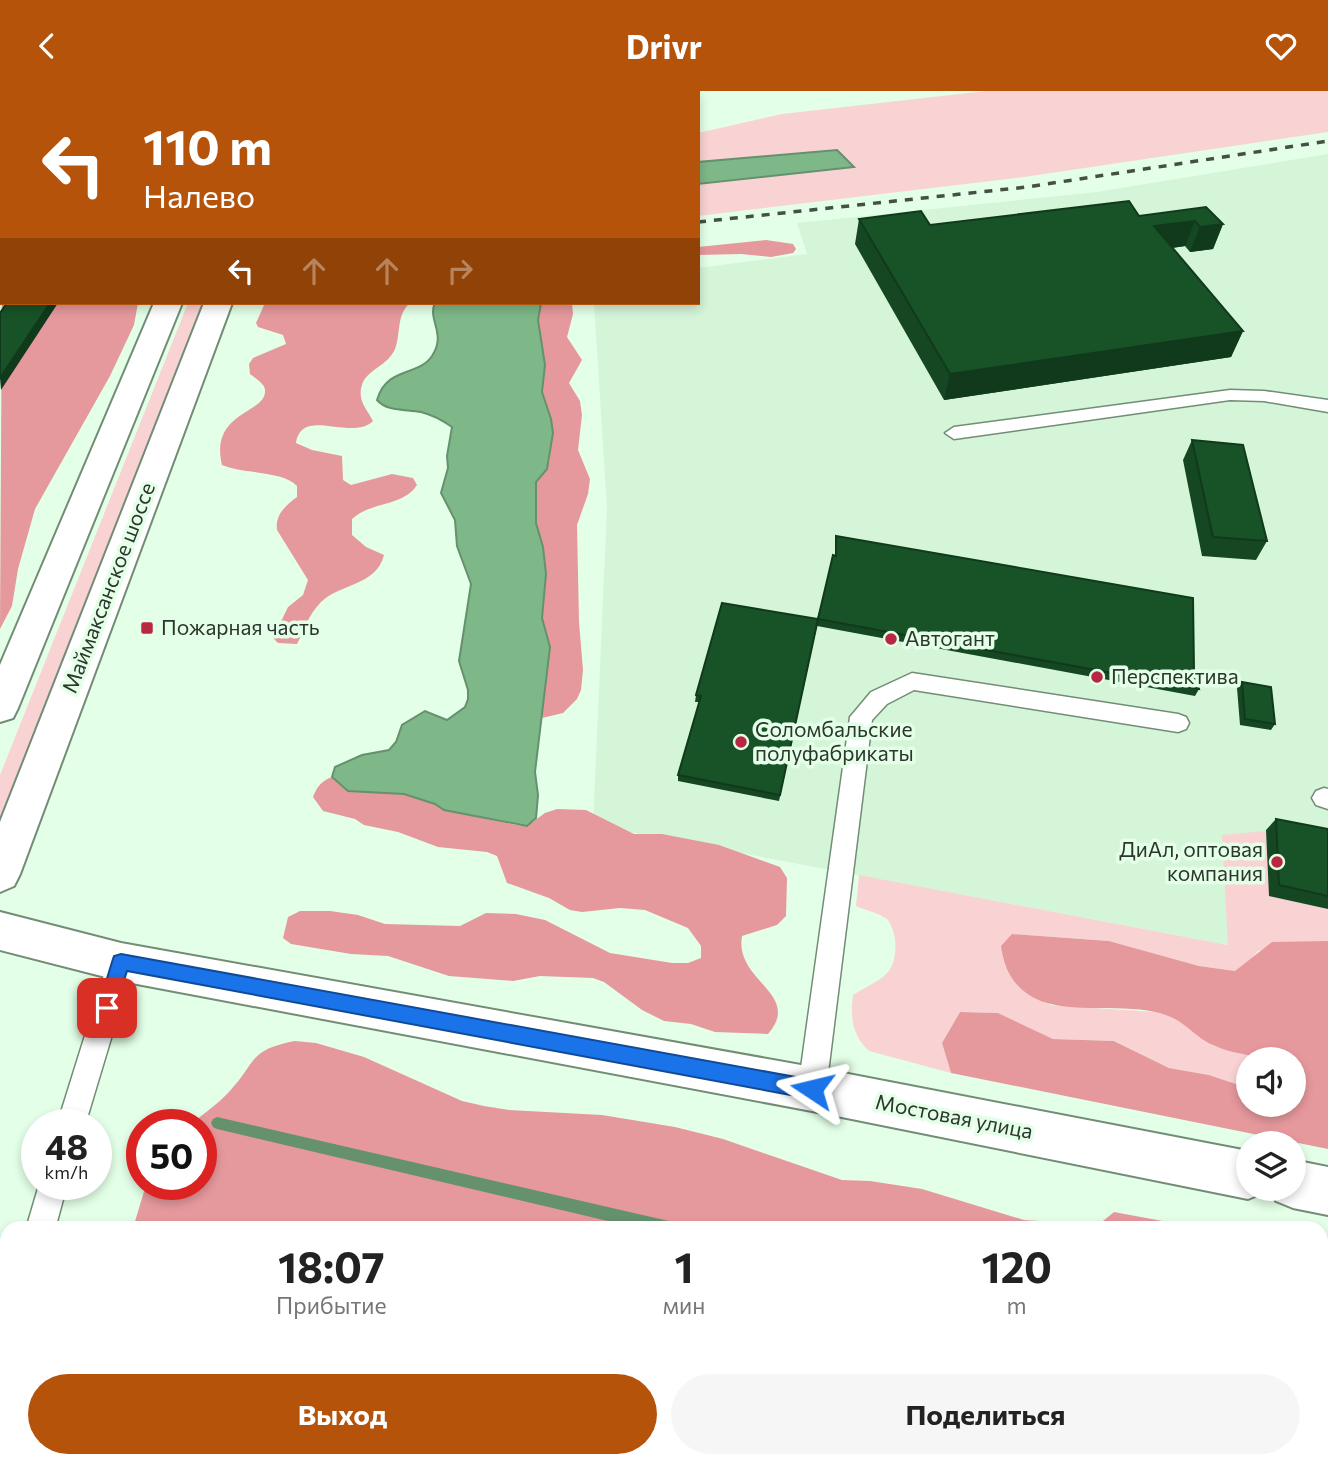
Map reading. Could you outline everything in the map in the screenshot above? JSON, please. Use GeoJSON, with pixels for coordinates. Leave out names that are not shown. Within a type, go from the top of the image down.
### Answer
{"type":"FeatureCollection","features":[{"type":"Feature","properties":{"kind":"main road"},"geometry":{"type":"LineString","coordinates":[[0,708],[167,305]]}},
{"type":"Feature","properties":{"kind":"main road","name":"Маймаксанское шоссе"},"geometry":{"type":"LineString","coordinates":[[0,874],[217,305]]}},
{"type":"Feature","properties":{"kind":"main road","name":"Мостовая улица"},"geometry":{"type":"LineString","coordinates":[[0,931],[121,962],[812,1089],[1236,1173]]}},
{"type":"Feature","properties":{"kind":"main road"},"geometry":{"type":"LineString","coordinates":[[1306,1187],[1328,1191]]}},
{"type":"Feature","properties":{"kind":"lane"},"geometry":{"type":"LineString","coordinates":[[954,433],[1230,395],[1264,396],[1328,406]]}},
{"type":"Feature","properties":{"kind":"lane"},"geometry":{"type":"LineString","coordinates":[[812,1089],[861,717],[879,698],[912,681],[1178,723]]}},
{"type":"Feature","properties":{"kind":"lane"},"geometry":{"type":"LineString","coordinates":[[76,1109],[121,962]]}},
{"type":"Feature","properties":{"kind":"lane"},"geometry":{"type":"LineString","coordinates":[[42,1221],[49,1200]]}},
{"type":"Feature","properties":{"kind":"shaded area"},"geometry":{"type":"Polygon","coordinates":[[[986,91],[1328,91],[1328,132],[1024,177],[700,216],[700,133],[782,114],[986,91]]]}},
{"type":"Feature","properties":{"kind":"shaded area"},"geometry":{"type":"Polygon","coordinates":[[[837,150],[854,167],[700,184],[700,162],[837,150]]]}},
{"type":"Feature","properties":{"kind":"shaded area"},"geometry":{"type":"Polygon","coordinates":[[[1328,154],[1328,961],[1229,945],[593,825],[607,509],[594,305],[700,305],[700,268],[807,254],[797,223],[1097,192],[1328,154]]]}},
{"type":"Feature","properties":{"kind":"shaded area"},"geometry":{"type":"Polygon","coordinates":[[[766,240],[793,244],[796,249],[793,253],[771,257],[741,254],[700,255],[700,247],[766,240]]]}},
{"type":"Feature","properties":{"kind":"shaded area"},"geometry":{"type":"Polygon","coordinates":[[[2,305],[138,305],[134,325],[110,376],[35,509],[18,569],[12,606],[0,629],[2,305]]]}},
{"type":"Feature","properties":{"kind":"shaded area"},"geometry":{"type":"Polygon","coordinates":[[[187,305],[204,305],[0,838],[0,775],[187,305]]]}},
{"type":"Feature","properties":{"kind":"shaded area"},"geometry":{"type":"Polygon","coordinates":[[[264,305],[408,305],[403,313],[392,355],[368,375],[362,385],[362,400],[373,421],[353,428],[317,425],[307,427],[300,432],[296,443],[312,450],[342,456],[343,480],[351,485],[392,474],[413,478],[417,485],[404,497],[368,509],[352,519],[352,535],[366,547],[384,555],[380,565],[374,573],[321,602],[310,617],[297,644],[278,643],[273,638],[288,607],[303,595],[308,580],[277,530],[282,511],[297,497],[297,486],[273,475],[222,465],[220,447],[230,424],[263,398],[265,388],[250,374],[249,364],[253,358],[286,344],[283,335],[258,327],[256,323],[264,305]]]}},
{"type":"Feature","properties":{"kind":"shaded area"},"geometry":{"type":"Polygon","coordinates":[[[434,305],[541,305],[538,320],[545,365],[542,392],[553,433],[547,469],[536,482],[536,523],[543,547],[546,574],[542,618],[550,647],[535,772],[538,795],[536,818],[527,826],[444,810],[435,804],[404,794],[348,791],[332,777],[335,767],[362,755],[389,750],[396,742],[402,725],[425,711],[447,720],[465,707],[468,699],[459,661],[471,584],[457,546],[455,520],[441,493],[448,468],[447,456],[452,427],[430,415],[386,407],[377,400],[388,382],[426,363],[432,356],[438,341],[434,305]]]}},
{"type":"Feature","properties":{"kind":"shaded area"},"geometry":{"type":"Polygon","coordinates":[[[541,305],[572,305],[573,314],[567,337],[582,360],[569,383],[580,401],[582,415],[578,450],[590,479],[588,494],[577,525],[583,670],[581,690],[577,699],[563,713],[542,718],[550,647],[542,618],[546,574],[536,523],[536,482],[549,462],[553,433],[542,392],[545,365],[538,320],[541,305]]]}},
{"type":"Feature","properties":{"kind":"shaded area"},"geometry":{"type":"Polygon","coordinates":[[[332,777],[348,791],[404,794],[435,804],[444,810],[516,825],[527,826],[545,813],[557,809],[586,810],[634,834],[662,834],[719,845],[780,867],[787,878],[786,916],[777,925],[742,936],[742,951],[748,965],[773,997],[778,1008],[777,1020],[768,1034],[715,1032],[691,1024],[664,1021],[642,1010],[604,982],[593,978],[540,976],[513,981],[449,976],[388,956],[351,954],[291,944],[283,938],[288,917],[300,911],[358,915],[385,924],[460,926],[486,913],[516,914],[545,920],[610,953],[672,963],[688,963],[701,958],[701,946],[688,928],[645,910],[570,910],[549,898],[507,883],[497,856],[487,852],[438,847],[398,832],[364,825],[355,819],[323,811],[313,797],[320,785],[332,777]]]}},
{"type":"Feature","properties":{"kind":"shaded area"},"geometry":{"type":"Polygon","coordinates":[[[1266,831],[1270,896],[1328,909],[1328,941],[1258,951],[1249,962],[1235,971],[1199,966],[1109,941],[1012,934],[1050,1005],[1155,1012],[1177,1018],[1214,1046],[1236,1051],[1236,1084],[1209,1075],[1169,1068],[1115,1041],[1053,1039],[998,1013],[960,1012],[942,1043],[951,1073],[869,1051],[859,1039],[852,1018],[853,995],[879,980],[890,969],[894,961],[895,939],[887,919],[856,906],[859,875],[1228,945],[1222,835],[1266,831]]]}},
{"type":"Feature","properties":{"kind":"shaded area"},"geometry":{"type":"Polygon","coordinates":[[[1012,934],[1109,941],[1199,966],[1235,971],[1272,942],[1328,941],[1328,1149],[1306,1145],[1306,1131],[1239,1131],[951,1073],[942,1043],[960,1012],[998,1013],[1053,1039],[1114,1041],[1169,1068],[1209,1075],[1236,1084],[1236,1117],[1306,1117],[1306,1047],[1236,1047],[1236,1053],[1207,1042],[1182,1023],[1155,1012],[1073,1007],[1042,1001],[1029,995],[1013,980],[1004,961],[1001,946],[1012,934]]]}},
{"type":"Feature","properties":{"kind":"shaded area"},"geometry":{"type":"Polygon","coordinates":[[[295,1041],[316,1043],[364,1057],[462,1101],[509,1110],[602,1115],[675,1127],[723,1139],[842,1180],[870,1181],[922,1189],[1024,1220],[1039,1221],[135,1221],[141,1200],[217,1200],[217,1109],[210,1109],[237,1083],[254,1059],[268,1049],[295,1041]]]}},
{"type":"Feature","properties":{"kind":"shaded area"},"geometry":{"type":"Polygon","coordinates":[[[1114,1212],[1162,1221],[1103,1221],[1114,1212]]]}},
{"type":"Feature","properties":{"kind":"building"},"geometry":{"type":"Polygon","coordinates":[[[1129,201],[1139,216],[1206,207],[1223,224],[1200,227],[1195,221],[1154,226],[1243,331],[950,374],[859,219],[921,211],[930,225],[1129,201]]]}},
{"type":"Feature","properties":{"kind":"building"},"geometry":{"type":"Polygon","coordinates":[[[6,305],[49,305],[0,378],[0,313],[6,305]]]}},
{"type":"Feature","properties":{"kind":"building"},"geometry":{"type":"Polygon","coordinates":[[[1192,440],[1243,445],[1267,541],[1213,537],[1192,440]]]}},
{"type":"Feature","properties":{"kind":"building"},"geometry":{"type":"Polygon","coordinates":[[[836,536],[1193,598],[1194,671],[1199,689],[818,619],[833,555],[836,556],[836,536]]]}},
{"type":"Feature","properties":{"kind":"building","name":"Соломбальские полуфабрикаты"},"geometry":{"type":"Polygon","coordinates":[[[722,603],[818,619],[780,795],[678,775],[701,696],[696,695],[722,603]]]}},
{"type":"Feature","properties":{"kind":"building"},"geometry":{"type":"Polygon","coordinates":[[[1242,682],[1271,687],[1275,724],[1245,719],[1242,682]]]}},
{"type":"Feature","properties":{"kind":"building"},"geometry":{"type":"Polygon","coordinates":[[[1276,819],[1328,829],[1328,896],[1279,885],[1276,819]]]}},
{"type":"Feature","properties":{"kind":"waterway"},"geometry":{"type":"LineString","coordinates":[[217,1123],[639,1221]]}},
{"type":"Feature","properties":{"kind":"railway"},"geometry":{"type":"LineString","coordinates":[[700,222],[1027,187],[1328,141]]}},
{"type":"Feature","properties":{"kind":"place","name":"Пожарная часть"},"geometry":{"type":"Point","coordinates":[147,628]}},
{"type":"Feature","properties":{"kind":"place","name":"Автогант"},"geometry":{"type":"Point","coordinates":[891,639]}},
{"type":"Feature","properties":{"kind":"place","name":"Перспектива"},"geometry":{"type":"Point","coordinates":[1097,677]}},
{"type":"Feature","properties":{"kind":"place","name":"Соломбальские полуфабрикаты"},"geometry":{"type":"Point","coordinates":[741,742]}},
{"type":"Feature","properties":{"kind":"place","name":"ДиАл, оптовая компания"},"geometry":{"type":"Point","coordinates":[1277,862]}},
{"type":"Feature","properties":{"kind":"route"},"geometry":{"type":"LineString","coordinates":[[107,1008],[121,962],[812,1089]]}}]}
